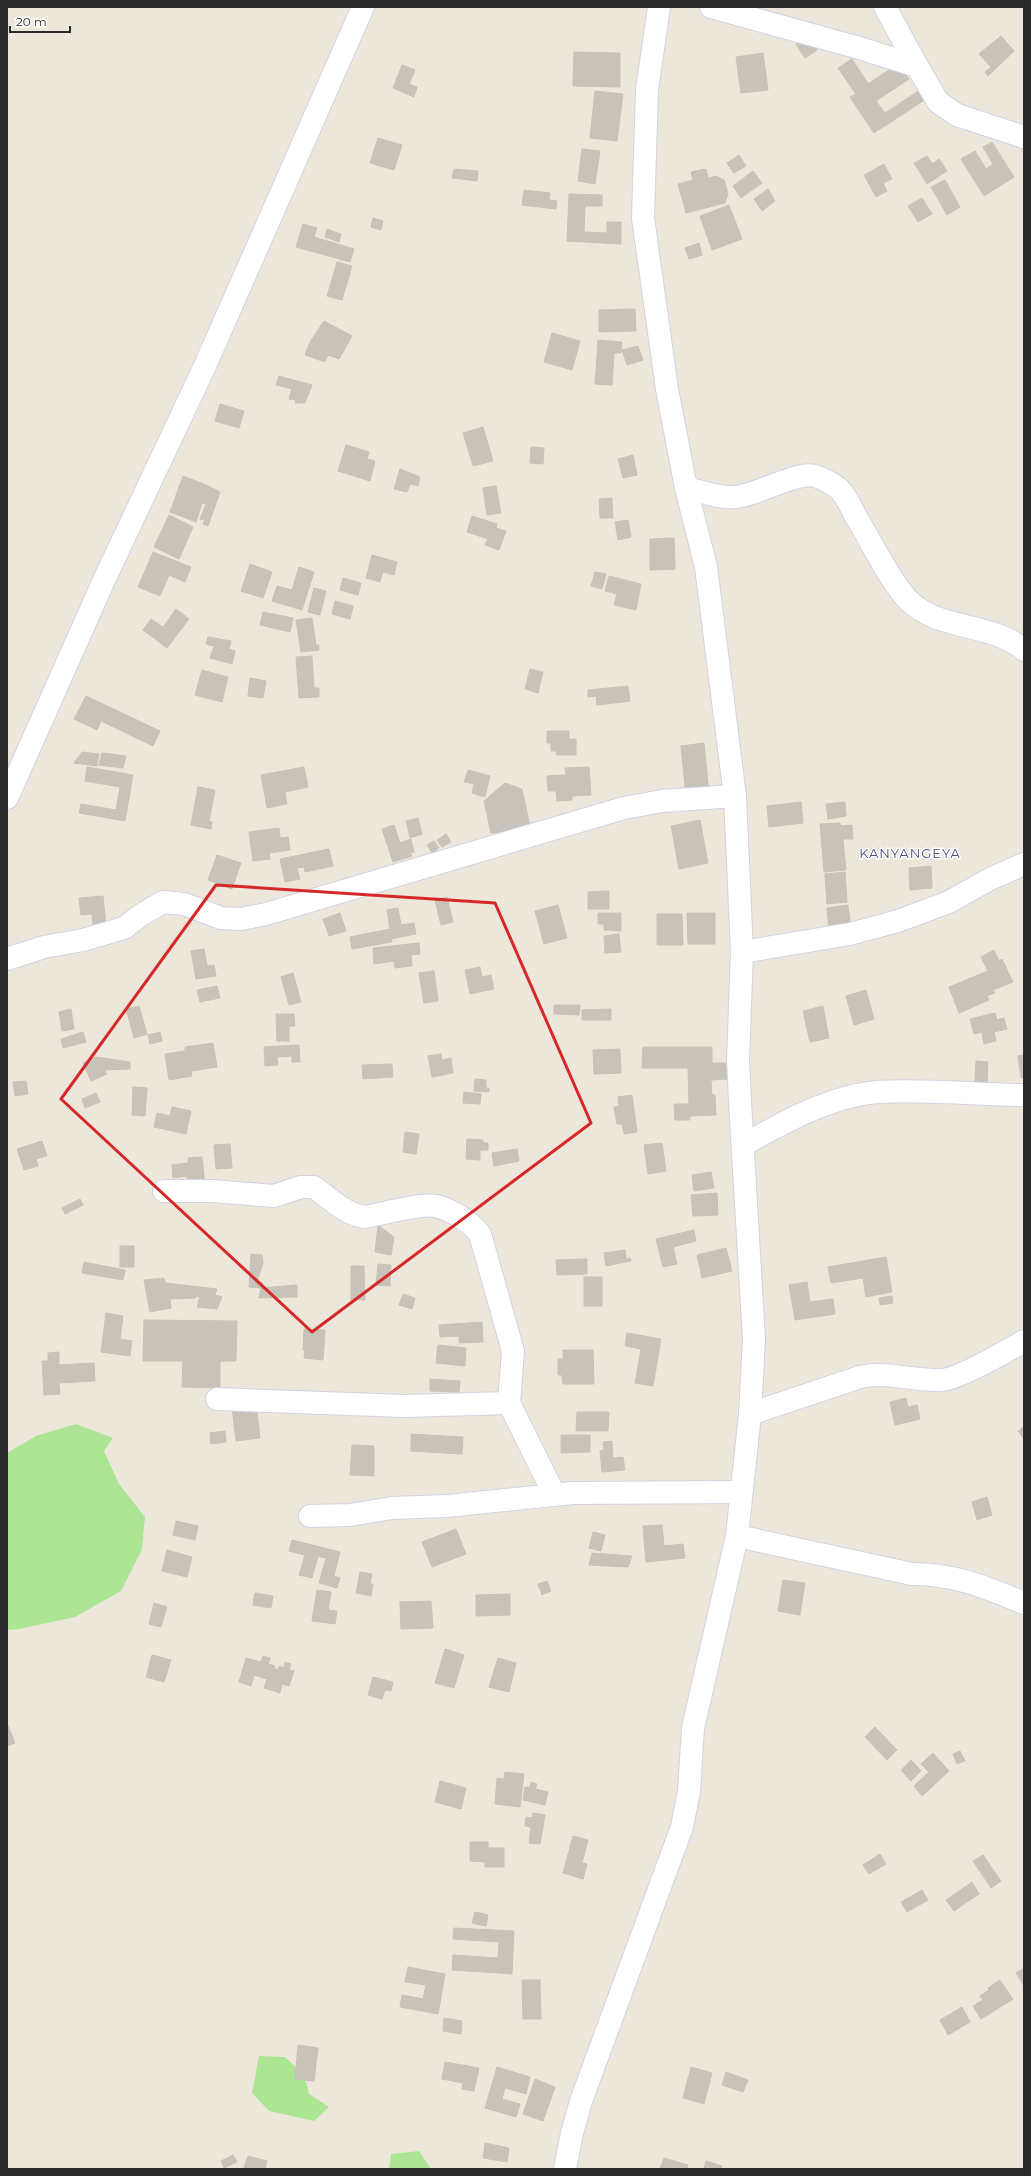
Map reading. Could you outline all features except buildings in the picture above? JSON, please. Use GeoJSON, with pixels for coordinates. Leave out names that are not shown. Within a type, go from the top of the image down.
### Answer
{"type":"FeatureCollection","features":[{"type":"Feature","properties":{"kind":"street"},"geometry":{"type":"LineString","coordinates":[[7,798],[105,578],[204,368],[363,7]]}},
{"type":"Feature","properties":{"kind":"street"},"geometry":{"type":"LineString","coordinates":[[565,2169],[572,2133],[581,2101],[682,1827],[689,1791],[693,1728],[737,1536],[750,1414],[754,1339],[738,1060],[742,952],[735,796],[706,567],[686,488],[667,388],[642,218],[647,90],[659,7]]}},
{"type":"Feature","properties":{"kind":"street"},"geometry":{"type":"LineString","coordinates":[[712,7],[856,47],[917,66]]}},
{"type":"Feature","properties":{"kind":"street"},"geometry":{"type":"LineString","coordinates":[[885,7],[938,102],[956,115],[1024,137]]}},
{"type":"Feature","properties":{"kind":"street"},"geometry":{"type":"LineString","coordinates":[[686,488],[699,490],[715,496],[737,497],[802,476],[815,476],[841,491],[890,574],[909,600],[926,613],[950,622],[1000,635],[1016,643],[1024,650]]}},
{"type":"Feature","properties":{"kind":"street"},"geometry":{"type":"LineString","coordinates":[[7,959],[44,947],[83,940],[124,928],[141,915],[163,902],[184,904],[221,918],[247,918],[296,907],[624,808],[662,801],[735,796]]}},
{"type":"Feature","properties":{"kind":"street"},"geometry":{"type":"LineString","coordinates":[[742,952],[850,934],[898,921],[949,902],[990,879],[1024,864]]}},
{"type":"Feature","properties":{"kind":"street"},"geometry":{"type":"LineString","coordinates":[[743,1145],[784,1122],[839,1100],[877,1092],[975,1092],[1024,1095]]}},
{"type":"Feature","properties":{"kind":"street"},"geometry":{"type":"LineString","coordinates":[[164,1190],[212,1191],[274,1196],[307,1186],[314,1187],[348,1212],[356,1216],[365,1217],[428,1206],[443,1209],[470,1222],[480,1234],[513,1351],[509,1403],[554,1494]]}},
{"type":"Feature","properties":{"kind":"street"},"geometry":{"type":"LineString","coordinates":[[750,1414],[860,1377],[874,1374],[944,1380],[1006,1352],[1024,1341]]}},
{"type":"Feature","properties":{"kind":"street"},"geometry":{"type":"LineString","coordinates":[[217,1399],[404,1406],[509,1403]]}},
{"type":"Feature","properties":{"kind":"street"},"geometry":{"type":"LineString","coordinates":[[310,1516],[350,1515],[392,1508],[447,1506],[554,1494],[741,1492]]}},
{"type":"Feature","properties":{"kind":"street"},"geometry":{"type":"LineString","coordinates":[[737,1536],[912,1574],[938,1574],[984,1586],[1024,1603]]}},
{"type":"Feature","properties":{"kind":"highlighted area"},"geometry":{"type":"Polygon","coordinates":[[[216,885],[495,903],[591,1123],[312,1332],[61,1099],[216,885]]]}},
{"type":"Feature","properties":{"kind":"green space"},"geometry":{"type":"Polygon","coordinates":[[[76,1424],[113,1438],[104,1451],[119,1484],[145,1517],[142,1549],[121,1591],[75,1617],[19,1629],[7,1630],[7,1453],[36,1436],[76,1424]]]}},
{"type":"Feature","properties":{"kind":"green space"},"geometry":{"type":"Polygon","coordinates":[[[259,2056],[285,2057],[304,2075],[309,2094],[329,2107],[314,2121],[269,2111],[252,2093],[259,2056]]]}},
{"type":"Feature","properties":{"kind":"green space"},"geometry":{"type":"Polygon","coordinates":[[[419,2151],[431,2169],[389,2169],[391,2154],[419,2151]]]}},
{"type":"Feature","properties":{"kind":"district","name":"KANYANGEYA"},"geometry":{"type":"Point","coordinates":[910,853]}}]}
